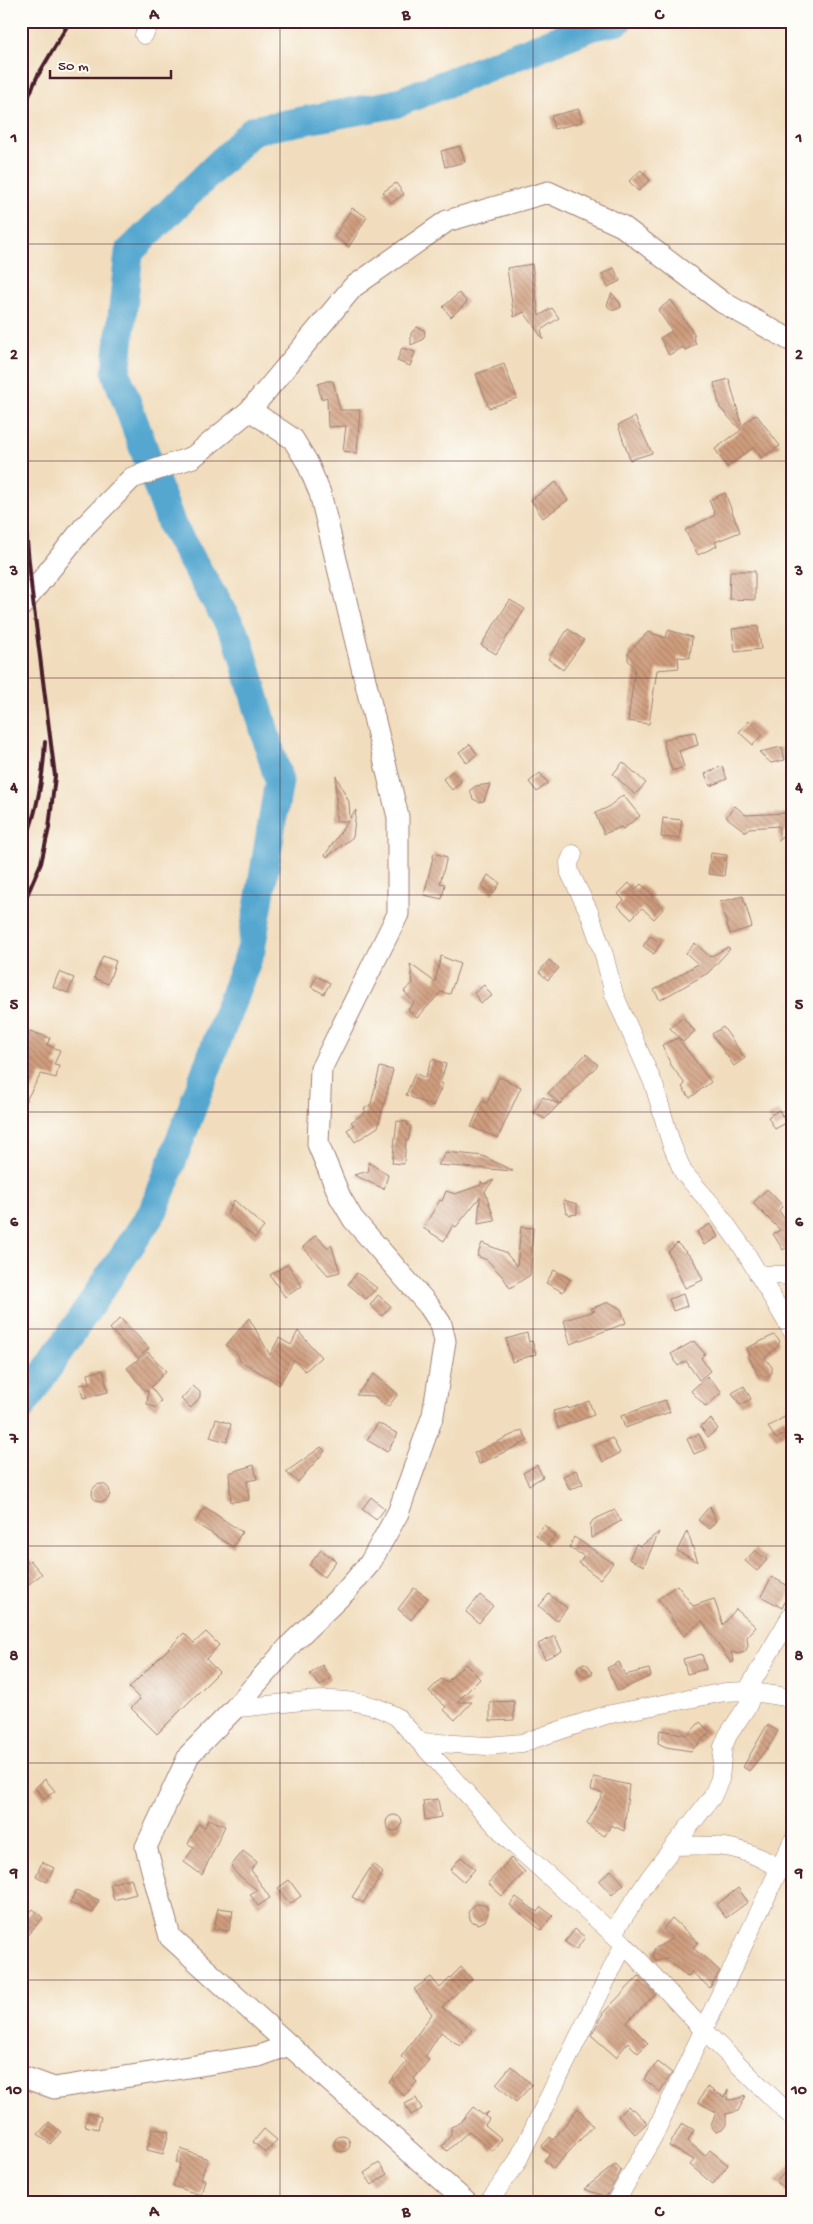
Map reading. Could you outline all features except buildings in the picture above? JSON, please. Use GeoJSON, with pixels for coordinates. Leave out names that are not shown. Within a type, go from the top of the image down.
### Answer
{"type":"FeatureCollection","features":[{"type":"Feature","properties":{"kind":"street"},"geometry":{"type":"LineString","coordinates":[[21,606],[84,527],[132,478],[193,457],[250,410],[353,287],[447,221],[548,192],[622,226],[722,302],[792,341]]}},
{"type":"Feature","properties":{"kind":"street"},"geometry":{"type":"LineString","coordinates":[[250,410],[293,439],[308,462],[320,493],[398,817],[398,914],[321,1069],[318,1144],[340,1197],[353,1219],[429,1306],[441,1324],[445,1341],[433,1415],[398,1513],[374,1555],[346,1591],[292,1643],[235,1708],[189,1755],[146,1847],[170,1937],[467,2203]]}},
{"type":"Feature","properties":{"kind":"street"},"geometry":{"type":"LineString","coordinates":[[573,854],[570,863],[570,873],[589,912],[604,955],[614,994],[654,1085],[671,1143],[683,1172],[712,1205],[743,1248],[792,1331]]}},
{"type":"Feature","properties":{"kind":"street"},"geometry":{"type":"LineString","coordinates":[[758,1275],[792,1275]]}},
{"type":"Feature","properties":{"kind":"street"},"geometry":{"type":"LineString","coordinates":[[488,2203],[516,2164],[618,1938],[650,1877],[712,1797],[720,1779],[723,1747],[728,1735],[748,1705],[750,1692],[792,1614]]}},
{"type":"Feature","properties":{"kind":"street"},"geometry":{"type":"LineString","coordinates":[[422,1742],[487,1746],[522,1743],[606,1715],[725,1692],[750,1692],[792,1698]]}},
{"type":"Feature","properties":{"kind":"street"},"geometry":{"type":"LineString","coordinates":[[235,1708],[300,1700],[333,1699],[356,1701],[385,1710],[397,1717],[422,1742],[510,1841],[618,1938],[704,2031],[792,2117]]}},
{"type":"Feature","properties":{"kind":"street"},"geometry":{"type":"LineString","coordinates":[[615,2203],[654,2135],[792,1842]]}},
{"type":"Feature","properties":{"kind":"street"},"geometry":{"type":"LineString","coordinates":[[675,1846],[710,1844],[737,1848],[761,1857],[780,1869]]}},
{"type":"Feature","properties":{"kind":"street"},"geometry":{"type":"LineString","coordinates":[[21,2076],[54,2088],[259,2056],[289,2044]]}},
{"type":"Feature","properties":{"kind":"waterway"},"geometry":{"type":"LineString","coordinates":[[21,1408],[154,1210],[251,950],[279,781],[238,639],[172,526],[116,373],[129,252],[253,130],[394,104],[593,26],[618,21]]}},
{"type":"Feature","properties":{"kind":"railway"},"geometry":{"type":"LineString","coordinates":[[21,114],[37,77],[70,21]]}},
{"type":"Feature","properties":{"kind":"railway"},"geometry":{"type":"LineString","coordinates":[[21,480],[32,593],[55,776],[49,828],[41,863],[21,909]]}},
{"type":"Feature","properties":{"kind":"railway"},"geometry":{"type":"LineString","coordinates":[[21,851],[27,838],[38,798],[45,742]]}}]}
